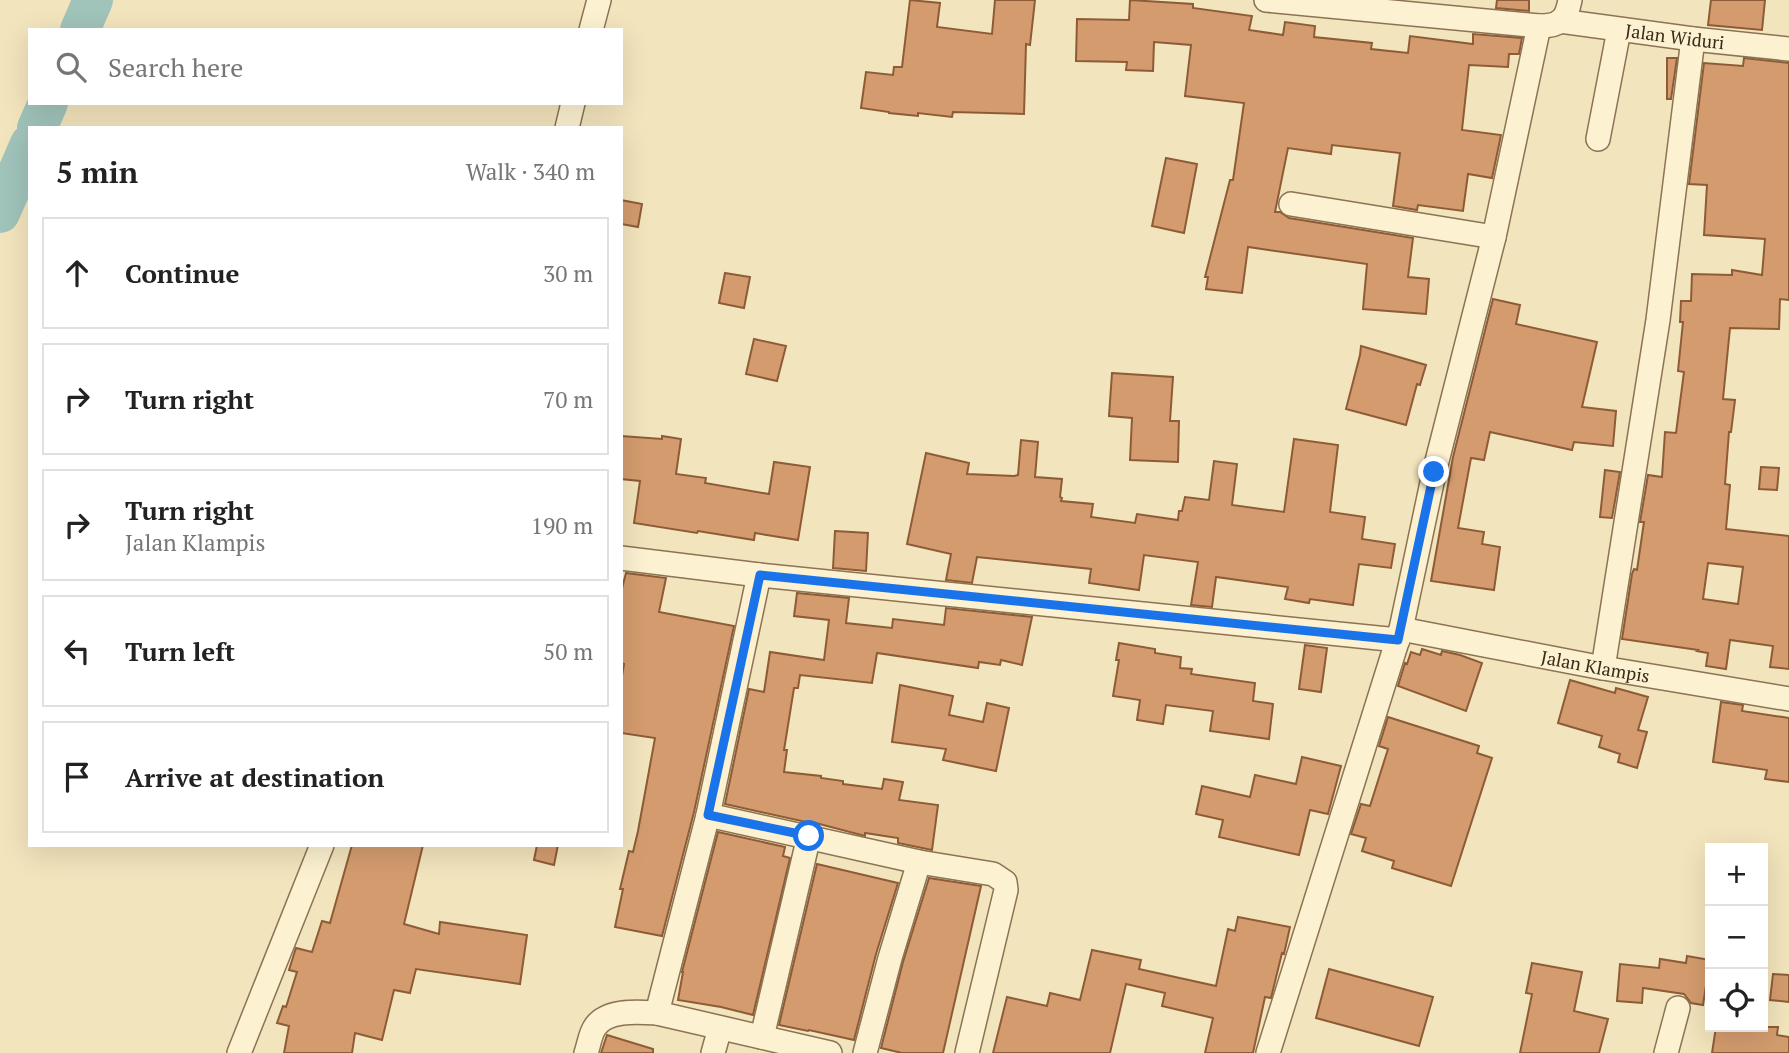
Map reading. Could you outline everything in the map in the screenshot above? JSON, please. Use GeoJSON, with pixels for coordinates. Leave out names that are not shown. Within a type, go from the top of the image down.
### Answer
{"type":"FeatureCollection","features":[{"type":"Feature","properties":{"kind":"street"},"geometry":{"type":"LineString","coordinates":[[591,28],[598,0]]}},
{"type":"Feature","properties":{"kind":"street","name":"Jalan Widuri"},"geometry":{"type":"LineString","coordinates":[[1266,0],[1619,30],[1789,49]]}},
{"type":"Feature","properties":{"kind":"street"},"geometry":{"type":"LineString","coordinates":[[1268,1053],[1400,635],[1434,472],[1549,24],[1567,15],[1570,0]]}},
{"type":"Feature","properties":{"kind":"street"},"geometry":{"type":"LineString","coordinates":[[1598,139],[1619,30]]}},
{"type":"Feature","properties":{"kind":"street"},"geometry":{"type":"LineString","coordinates":[[1603,668],[1658,320],[1693,39]]}},
{"type":"Feature","properties":{"kind":"street"},"geometry":{"type":"LineString","coordinates":[[567,126],[573,105]]}},
{"type":"Feature","properties":{"kind":"street"},"geometry":{"type":"LineString","coordinates":[[1291,204],[1494,237]]}},
{"type":"Feature","properties":{"kind":"street","name":"Jalan Klampis"},"geometry":{"type":"LineString","coordinates":[[623,558],[760,575],[1400,635],[1789,699]]}},
{"type":"Feature","properties":{"kind":"street"},"geometry":{"type":"LineString","coordinates":[[657,1013],[708,815],[760,575]]}},
{"type":"Feature","properties":{"kind":"street"},"geometry":{"type":"LineString","coordinates":[[708,815],[919,862],[993,874],[1005,882],[1006,890],[967,1053]]}},
{"type":"Feature","properties":{"kind":"street"},"geometry":{"type":"LineString","coordinates":[[762,1037],[809,836]]}},
{"type":"Feature","properties":{"kind":"street"},"geometry":{"type":"LineString","coordinates":[[239,1053],[321,847]]}},
{"type":"Feature","properties":{"kind":"street"},"geometry":{"type":"LineString","coordinates":[[865,1053],[919,862]]}},
{"type":"Feature","properties":{"kind":"street"},"geometry":{"type":"LineString","coordinates":[[1666,1053],[1678,1008]]}},
{"type":"Feature","properties":{"kind":"street"},"geometry":{"type":"LineString","coordinates":[[586,1053],[594,1028],[604,1018],[632,1011],[657,1013],[830,1053]]}},
{"type":"Feature","properties":{"kind":"street"},"geometry":{"type":"LineString","coordinates":[[713,1053],[720,1028]]}},
{"type":"Feature","properties":{"kind":"building"},"geometry":{"type":"Polygon","coordinates":[[[910,0],[940,3],[937,27],[992,34],[995,0],[1035,0],[1030,45],[1026,44],[1024,114],[953,112],[952,117],[918,113],[918,116],[861,108],[866,72],[893,75],[894,67],[902,67],[910,0]]]}},
{"type":"Feature","properties":{"kind":"building"},"geometry":{"type":"Polygon","coordinates":[[[1130,0],[1193,4],[1193,8],[1252,16],[1249,30],[1283,35],[1285,22],[1315,26],[1314,37],[1372,43],[1371,49],[1408,53],[1410,36],[1473,44],[1473,34],[1522,38],[1519,54],[1509,54],[1508,67],[1469,65],[1462,130],[1501,135],[1492,178],[1468,174],[1463,211],[1418,205],[1417,210],[1393,206],[1400,153],[1332,145],[1331,154],[1288,148],[1275,212],[1289,218],[1413,238],[1408,277],[1429,279],[1426,314],[1363,309],[1367,264],[1248,247],[1242,293],[1206,289],[1208,277],[1205,277],[1230,180],[1233,180],[1244,103],[1185,96],[1191,45],[1154,42],[1153,71],[1126,70],[1127,62],[1076,61],[1077,19],[1129,20],[1130,0]]]}},
{"type":"Feature","properties":{"kind":"building"},"geometry":{"type":"Polygon","coordinates":[[[1497,0],[1529,0],[1529,11],[1496,8],[1497,0]]]}},
{"type":"Feature","properties":{"kind":"building"},"geometry":{"type":"Polygon","coordinates":[[[1711,0],[1765,0],[1762,30],[1708,25],[1711,0]]]}},
{"type":"Feature","properties":{"kind":"building"},"geometry":{"type":"Polygon","coordinates":[[[1667,58],[1677,58],[1671,99],[1667,99],[1667,58]]]}},
{"type":"Feature","properties":{"kind":"building"},"geometry":{"type":"Polygon","coordinates":[[[1744,58],[1789,63],[1789,300],[1780,299],[1779,329],[1730,328],[1723,399],[1735,400],[1729,432],[1725,484],[1730,485],[1726,529],[1789,536],[1789,669],[1770,667],[1773,646],[1730,640],[1726,669],[1706,666],[1708,653],[1698,650],[1622,639],[1632,574],[1634,569],[1637,570],[1644,522],[1640,522],[1648,475],[1662,477],[1665,432],[1676,433],[1684,372],[1678,371],[1683,322],[1680,322],[1681,301],[1691,301],[1692,274],[1732,275],[1732,270],[1762,275],[1765,239],[1704,235],[1707,185],[1689,184],[1704,63],[1743,66],[1744,58]],[[1708,563],[1703,599],[1738,604],[1743,567],[1708,563]]]}},
{"type":"Feature","properties":{"kind":"building"},"geometry":{"type":"Polygon","coordinates":[[[1166,158],[1197,164],[1184,233],[1152,226],[1166,158]]]}},
{"type":"Feature","properties":{"kind":"building"},"geometry":{"type":"Polygon","coordinates":[[[623,200],[642,204],[638,227],[623,224],[623,200]]]}},
{"type":"Feature","properties":{"kind":"building"},"geometry":{"type":"Polygon","coordinates":[[[725,273],[750,277],[744,308],[719,303],[725,273]]]}},
{"type":"Feature","properties":{"kind":"building"},"geometry":{"type":"Polygon","coordinates":[[[1493,299],[1520,305],[1516,324],[1597,342],[1582,407],[1616,411],[1613,446],[1574,442],[1572,450],[1490,432],[1484,460],[1471,458],[1458,528],[1484,532],[1482,544],[1500,547],[1494,590],[1431,581],[1453,457],[1493,299]]]}},
{"type":"Feature","properties":{"kind":"building"},"geometry":{"type":"Polygon","coordinates":[[[754,339],[786,346],[777,381],[746,374],[754,339]]]}},
{"type":"Feature","properties":{"kind":"building"},"geometry":{"type":"Polygon","coordinates":[[[1361,346],[1426,365],[1420,385],[1417,384],[1406,425],[1346,409],[1361,346]]]}},
{"type":"Feature","properties":{"kind":"building"},"geometry":{"type":"Polygon","coordinates":[[[1112,373],[1173,377],[1170,421],[1179,421],[1178,462],[1130,460],[1132,418],[1109,416],[1112,373]]]}},
{"type":"Feature","properties":{"kind":"building"},"geometry":{"type":"Polygon","coordinates":[[[623,436],[681,439],[676,474],[706,478],[705,483],[769,494],[774,462],[810,467],[798,540],[755,533],[754,540],[634,523],[640,481],[623,479],[623,436]]]}},
{"type":"Feature","properties":{"kind":"building"},"geometry":{"type":"Polygon","coordinates":[[[1294,439],[1338,445],[1330,512],[1365,517],[1362,539],[1395,544],[1391,568],[1359,564],[1353,605],[1310,599],[1309,603],[1285,599],[1288,587],[1216,577],[1212,607],[1191,605],[1198,562],[1144,555],[1139,590],[1089,583],[1091,569],[977,557],[972,583],[946,580],[951,554],[907,544],[926,453],[969,463],[967,474],[1014,476],[1018,475],[1021,440],[1038,442],[1035,477],[1062,479],[1061,501],[1093,504],[1091,517],[1135,523],[1137,514],[1178,520],[1185,497],[1209,500],[1214,461],[1237,464],[1232,505],[1284,512],[1294,439]]]}},
{"type":"Feature","properties":{"kind":"building"},"geometry":{"type":"Polygon","coordinates":[[[1761,467],[1779,468],[1777,490],[1759,489],[1761,467]]]}},
{"type":"Feature","properties":{"kind":"building"},"geometry":{"type":"Polygon","coordinates":[[[1605,470],[1620,472],[1612,518],[1600,517],[1605,470]]]}},
{"type":"Feature","properties":{"kind":"building"},"geometry":{"type":"Polygon","coordinates":[[[835,531],[868,533],[866,571],[833,568],[835,531]]]}},
{"type":"Feature","properties":{"kind":"building"},"geometry":{"type":"Polygon","coordinates":[[[626,573],[666,578],[659,612],[734,626],[694,812],[662,936],[615,927],[623,889],[620,889],[629,851],[633,852],[638,831],[655,738],[623,733],[623,584],[626,573]]]}},
{"type":"Feature","properties":{"kind":"building"},"geometry":{"type":"Polygon","coordinates":[[[797,593],[849,598],[846,623],[892,628],[893,619],[944,625],[946,608],[1032,617],[1022,665],[1001,660],[1000,665],[979,662],[978,668],[877,653],[872,683],[800,675],[798,688],[794,688],[784,750],[787,750],[784,772],[821,776],[843,781],[843,784],[882,789],[884,779],[903,782],[899,800],[938,805],[932,850],[898,843],[898,838],[865,833],[865,836],[725,804],[749,689],[764,692],[770,652],[824,660],[829,620],[794,616],[797,593]]]}},
{"type":"Feature","properties":{"kind":"building"},"geometry":{"type":"Polygon","coordinates":[[[1119,643],[1181,657],[1180,668],[1192,669],[1191,674],[1255,683],[1253,701],[1273,704],[1269,739],[1210,731],[1213,711],[1166,705],[1163,724],[1137,720],[1140,700],[1113,696],[1119,643]]]}},
{"type":"Feature","properties":{"kind":"building"},"geometry":{"type":"Polygon","coordinates":[[[1305,645],[1327,648],[1321,692],[1299,689],[1305,645]]]}},
{"type":"Feature","properties":{"kind":"building"},"geometry":{"type":"Polygon","coordinates":[[[1422,649],[1441,655],[1442,651],[1460,655],[1482,663],[1466,711],[1398,686],[1411,652],[1420,655],[1422,649]]]}},
{"type":"Feature","properties":{"kind":"building"},"geometry":{"type":"Polygon","coordinates":[[[1570,680],[1615,693],[1616,688],[1648,697],[1638,730],[1647,732],[1637,768],[1618,762],[1620,754],[1599,747],[1602,736],[1558,723],[1570,680]]]}},
{"type":"Feature","properties":{"kind":"building"},"geometry":{"type":"Polygon","coordinates":[[[900,685],[953,696],[949,715],[983,722],[987,703],[1009,708],[996,771],[943,760],[946,749],[892,742],[900,685]]]}},
{"type":"Feature","properties":{"kind":"building"},"geometry":{"type":"Polygon","coordinates":[[[1721,702],[1743,705],[1742,711],[1789,718],[1789,782],[1765,779],[1767,770],[1713,762],[1721,702]]]}},
{"type":"Feature","properties":{"kind":"building"},"geometry":{"type":"Polygon","coordinates":[[[1388,717],[1479,746],[1477,753],[1492,758],[1451,886],[1392,868],[1394,861],[1362,851],[1366,838],[1351,834],[1361,804],[1370,806],[1388,749],[1379,746],[1388,717]]]}},
{"type":"Feature","properties":{"kind":"building"},"geometry":{"type":"Polygon","coordinates":[[[1302,757],[1341,766],[1328,814],[1310,810],[1299,855],[1219,837],[1223,820],[1196,814],[1202,786],[1250,797],[1255,775],[1296,784],[1302,757]]]}},
{"type":"Feature","properties":{"kind":"building"},"geometry":{"type":"Polygon","coordinates":[[[718,832],[785,847],[783,856],[790,858],[753,1015],[678,1000],[682,972],[718,832]]]}},
{"type":"Feature","properties":{"kind":"building"},"geometry":{"type":"Polygon","coordinates":[[[351,847],[423,847],[404,924],[439,934],[440,922],[527,935],[520,984],[416,969],[410,993],[394,990],[382,1040],[355,1033],[352,1053],[284,1053],[289,1026],[277,1023],[283,1006],[286,1007],[297,972],[289,970],[296,948],[312,952],[322,921],[330,923],[351,847]]]}},
{"type":"Feature","properties":{"kind":"building"},"geometry":{"type":"Polygon","coordinates":[[[537,847],[558,847],[554,865],[534,860],[537,847]]]}},
{"type":"Feature","properties":{"kind":"building"},"geometry":{"type":"Polygon","coordinates":[[[817,864],[898,883],[854,1040],[779,1025],[817,864]]]}},
{"type":"Feature","properties":{"kind":"building"},"geometry":{"type":"Polygon","coordinates":[[[929,878],[981,886],[943,1053],[902,1053],[881,1048],[903,962],[929,878]]]}},
{"type":"Feature","properties":{"kind":"building"},"geometry":{"type":"Polygon","coordinates":[[[1238,917],[1290,927],[1271,998],[1265,997],[1253,1053],[1205,1053],[1213,1018],[1162,1006],[1165,993],[1126,984],[1110,1053],[993,1053],[1007,997],[1047,1006],[1050,993],[1080,1000],[1092,950],[1141,960],[1139,969],[1216,986],[1228,929],[1235,931],[1238,917]]]}},
{"type":"Feature","properties":{"kind":"building"},"geometry":{"type":"Polygon","coordinates":[[[1687,956],[1705,959],[1703,1005],[1691,1003],[1684,994],[1643,988],[1642,1003],[1617,1001],[1620,964],[1659,968],[1660,959],[1686,963],[1687,956]]]}},
{"type":"Feature","properties":{"kind":"building"},"geometry":{"type":"Polygon","coordinates":[[[1532,963],[1582,972],[1574,1011],[1608,1019],[1599,1053],[1520,1053],[1532,994],[1526,993],[1532,963]]]}},
{"type":"Feature","properties":{"kind":"building"},"geometry":{"type":"Polygon","coordinates":[[[1329,969],[1433,997],[1419,1046],[1316,1018],[1329,969]]]}},
{"type":"Feature","properties":{"kind":"building"},"geometry":{"type":"Polygon","coordinates":[[[1773,974],[1789,975],[1789,1002],[1770,1000],[1773,974]]]}},
{"type":"Feature","properties":{"kind":"building"},"geometry":{"type":"Polygon","coordinates":[[[1768,1027],[1778,1027],[1777,1035],[1789,1037],[1789,1053],[1712,1053],[1715,1032],[1768,1032],[1768,1027]]]}},
{"type":"Feature","properties":{"kind":"building"},"geometry":{"type":"Polygon","coordinates":[[[607,1035],[653,1049],[653,1053],[601,1053],[607,1035]]]}},
{"type":"Feature","properties":{"kind":"waterway"},"geometry":{"type":"LineString","coordinates":[[81,28],[93,0]]}},
{"type":"Feature","properties":{"kind":"waterway"},"geometry":{"type":"LineString","coordinates":[[38,126],[47,105]]}},
{"type":"Feature","properties":{"kind":"waterway"},"geometry":{"type":"LineString","coordinates":[[0,213],[28,149]]}},
{"type":"Feature","properties":{"kind":"route"},"geometry":{"type":"LineString","coordinates":[[809,836],[708,815],[760,575],[1398,640],[1434,472]]}}]}
